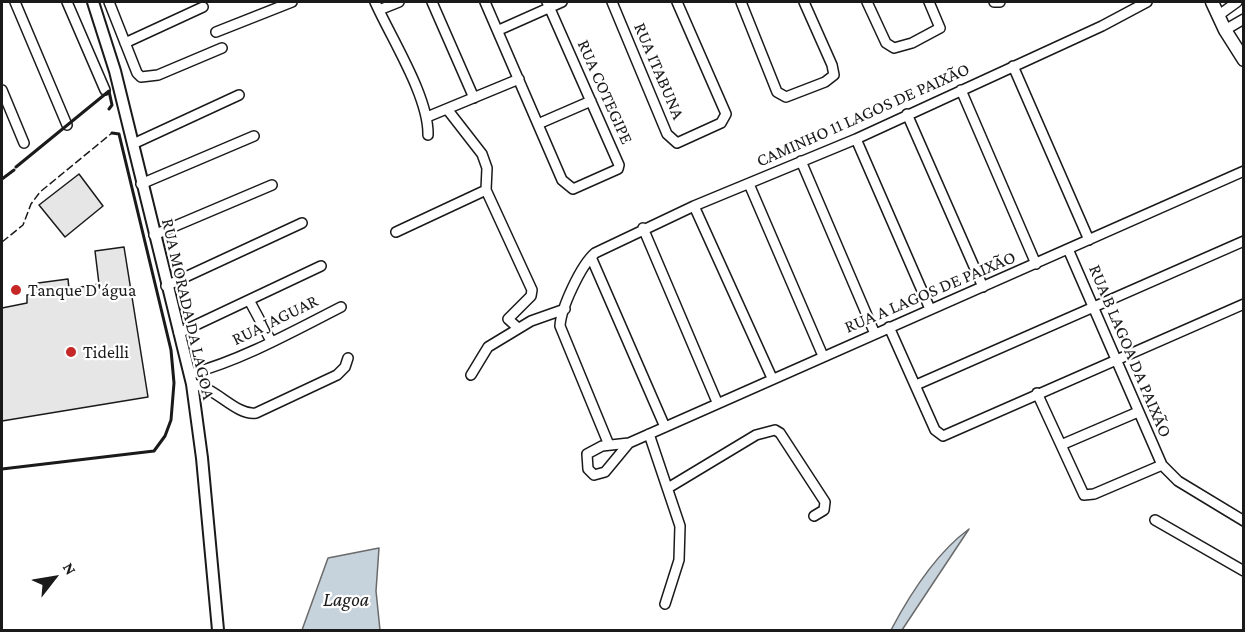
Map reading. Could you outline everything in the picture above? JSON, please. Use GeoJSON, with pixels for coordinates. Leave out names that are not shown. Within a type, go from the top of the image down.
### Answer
{"type":"FeatureCollection","features":[{"type":"Feature","properties":{"kind":"main road"},"geometry":{"type":"LineString","coordinates":[[1212,2],[1225,30],[1244,60]]}},
{"type":"Feature","properties":{"kind":"street"},"geometry":{"type":"LineString","coordinates":[[15,2],[67,125]]}},
{"type":"Feature","properties":{"kind":"street"},"geometry":{"type":"LineString","coordinates":[[67,2],[105,90]]}},
{"type":"Feature","properties":{"kind":"street","name":"RUA MORADA DA LAGOA"},"geometry":{"type":"LineString","coordinates":[[93,2],[115,71],[166,286],[191,379],[203,469],[218,630]]}},
{"type":"Feature","properties":{"kind":"street"},"geometry":{"type":"LineString","coordinates":[[109,2],[139,76],[144,78],[158,75],[222,48]]}},
{"type":"Feature","properties":{"kind":"street"},"geometry":{"type":"LineString","coordinates":[[216,32],[292,2]]}},
{"type":"Feature","properties":{"kind":"street"},"geometry":{"type":"LineString","coordinates":[[399,2],[377,6],[420,95],[427,117],[428,135]]}},
{"type":"Feature","properties":{"kind":"street"},"geometry":{"type":"LineString","coordinates":[[432,2],[474,98]]}},
{"type":"Feature","properties":{"kind":"street"},"geometry":{"type":"LineString","coordinates":[[485,2],[538,124],[591,101]]}},
{"type":"Feature","properties":{"kind":"street"},"geometry":{"type":"LineString","coordinates":[[499,30],[548,4],[562,2]]}},
{"type":"Feature","properties":{"kind":"street","name":"RUA ITABUNA"},"geometry":{"type":"LineString","coordinates":[[612,2],[667,134],[673,142],[684,142],[724,121],[726,114],[677,2]]}},
{"type":"Feature","properties":{"kind":"street"},"geometry":{"type":"LineString","coordinates":[[741,2],[777,92],[786,98],[825,82],[834,75],[804,2]]}},
{"type":"Feature","properties":{"kind":"street"},"geometry":{"type":"LineString","coordinates":[[867,2],[886,43],[894,48],[940,28],[929,2]]}},
{"type":"Feature","properties":{"kind":"street"},"geometry":{"type":"LineString","coordinates":[[994,2],[1000,2]]}},
{"type":"Feature","properties":{"kind":"street","name":"CAMINHO 11 LAGOS DE PAIXÃO"},"geometry":{"type":"LineString","coordinates":[[591,256],[643,228],[856,139],[1102,26],[1147,2]]}},
{"type":"Feature","properties":{"kind":"street"},"geometry":{"type":"LineString","coordinates":[[1219,15],[1237,2]]}},
{"type":"Feature","properties":{"kind":"street","name":"RUA COTEGIPE"},"geometry":{"type":"LineString","coordinates":[[538,124],[565,184],[573,189],[591,183],[618,169],[619,165],[548,4]]}},
{"type":"Feature","properties":{"kind":"street"},"geometry":{"type":"LineString","coordinates":[[125,43],[203,7]]}},
{"type":"Feature","properties":{"kind":"street"},"geometry":{"type":"LineString","coordinates":[[1225,30],[1244,19]]}},
{"type":"Feature","properties":{"kind":"street"},"geometry":{"type":"LineString","coordinates":[[1013,66],[1089,240]]}},
{"type":"Feature","properties":{"kind":"street"},"geometry":{"type":"LineString","coordinates":[[427,117],[519,80]]}},
{"type":"Feature","properties":{"kind":"street"},"geometry":{"type":"LineString","coordinates":[[2,90],[24,143]]}},
{"type":"Feature","properties":{"kind":"street"},"geometry":{"type":"LineString","coordinates":[[961,90],[1036,264]]}},
{"type":"Feature","properties":{"kind":"street"},"geometry":{"type":"LineString","coordinates":[[133,144],[239,95]]}},
{"type":"Feature","properties":{"kind":"street"},"geometry":{"type":"LineString","coordinates":[[447,109],[482,154],[487,168],[486,190],[532,292],[508,319],[518,328]]}},
{"type":"Feature","properties":{"kind":"street"},"geometry":{"type":"LineString","coordinates":[[907,114],[983,287]]}},
{"type":"Feature","properties":{"kind":"street"},"geometry":{"type":"LineString","coordinates":[[141,184],[254,136]]}},
{"type":"Feature","properties":{"kind":"street"},"geometry":{"type":"LineString","coordinates":[[856,139],[930,309]]}},
{"type":"Feature","properties":{"kind":"street"},"geometry":{"type":"LineString","coordinates":[[801,161],[875,334]]}},
{"type":"Feature","properties":{"kind":"street","name":"RUA A LAGOS DE PAIXÃO"},"geometry":{"type":"LineString","coordinates":[[629,443],[605,472],[594,475],[587,467],[587,454],[609,445],[629,443],[717,402],[1244,171]]}},
{"type":"Feature","properties":{"kind":"street"},"geometry":{"type":"LineString","coordinates":[[154,235],[272,184]]}},
{"type":"Feature","properties":{"kind":"street"},"geometry":{"type":"LineString","coordinates":[[749,184],[823,356]]}},
{"type":"Feature","properties":{"kind":"street"},"geometry":{"type":"LineString","coordinates":[[396,232],[486,190]]}},
{"type":"Feature","properties":{"kind":"street"},"geometry":{"type":"LineString","coordinates":[[694,206],[772,378]]}},
{"type":"Feature","properties":{"kind":"street"},"geometry":{"type":"LineString","coordinates":[[166,286],[302,224]]}},
{"type":"Feature","properties":{"kind":"street"},"geometry":{"type":"LineString","coordinates":[[643,228],[717,402]]}},
{"type":"Feature","properties":{"kind":"street"},"geometry":{"type":"LineString","coordinates":[[916,385],[1244,241]]}},
{"type":"Feature","properties":{"kind":"street","name":"RUA B LAGOA DA PAIXÃO"},"geometry":{"type":"LineString","coordinates":[[1068,249],[1162,465]]}},
{"type":"Feature","properties":{"kind":"street"},"geometry":{"type":"LineString","coordinates":[[591,256],[561,321],[563,337],[609,445]]}},
{"type":"Feature","properties":{"kind":"street"},"geometry":{"type":"LineString","coordinates":[[591,256],[665,426]]}},
{"type":"Feature","properties":{"kind":"street"},"geometry":{"type":"LineString","coordinates":[[178,333],[321,266]]}},
{"type":"Feature","properties":{"kind":"street"},"geometry":{"type":"LineString","coordinates":[[249,300],[271,341]]}},
{"type":"Feature","properties":{"kind":"street"},"geometry":{"type":"LineString","coordinates":[[890,327],[937,434],[943,436],[1244,304]]}},
{"type":"Feature","properties":{"kind":"street","name":"RUA JAGUAR"},"geometry":{"type":"LineString","coordinates":[[191,379],[341,307]]}},
{"type":"Feature","properties":{"kind":"street"},"geometry":{"type":"LineString","coordinates":[[471,375],[486,349],[518,328],[565,309]]}},
{"type":"Feature","properties":{"kind":"street"},"geometry":{"type":"LineString","coordinates":[[191,379],[245,413],[256,413],[337,375],[345,368],[348,358]]}},
{"type":"Feature","properties":{"kind":"street"},"geometry":{"type":"LineString","coordinates":[[1037,393],[1082,493],[1087,496],[1095,494],[1162,465],[1178,482],[1244,521]]}},
{"type":"Feature","properties":{"kind":"street"},"geometry":{"type":"LineString","coordinates":[[1061,445],[1138,412]]}},
{"type":"Feature","properties":{"kind":"street"},"geometry":{"type":"LineString","coordinates":[[668,488],[756,435],[775,430],[780,433],[825,502],[824,510],[814,516]]}},
{"type":"Feature","properties":{"kind":"street"},"geometry":{"type":"LineString","coordinates":[[649,434],[680,526],[681,540],[676,569],[665,604]]}},
{"type":"Feature","properties":{"kind":"street"},"geometry":{"type":"LineString","coordinates":[[1155,520],[1244,571]]}},
{"type":"Feature","properties":{"kind":"water"},"geometry":{"type":"Polygon","coordinates":[[[969,529],[902,630],[891,630],[934,562],[969,529]]]}},
{"type":"Feature","properties":{"kind":"water","name":"Lagoa"},"geometry":{"type":"Polygon","coordinates":[[[379,548],[376,591],[380,630],[302,630],[328,558],[379,548]]]}},
{"type":"Feature","properties":{"kind":"building"},"geometry":{"type":"Polygon","coordinates":[[[79,174],[103,206],[65,237],[39,205],[79,174]]]}},
{"type":"Feature","properties":{"kind":"building","name":"Tidelli"},"geometry":{"type":"Polygon","coordinates":[[[124,247],[148,397],[2,421],[2,308],[27,303],[27,295],[39,293],[38,283],[68,279],[69,289],[99,284],[95,251],[124,247]]]}},
{"type":"Feature","properties":{"kind":"fence"},"geometry":{"type":"LineString","coordinates":[[2,242],[23,225],[31,204],[40,192],[112,133]]}},
{"type":"Feature","properties":{"kind":"wall"},"geometry":{"type":"LineString","coordinates":[[16,167],[109,91],[112,105],[109,109]]}},
{"type":"Feature","properties":{"kind":"wall"},"geometry":{"type":"LineString","coordinates":[[2,469],[154,451],[165,436],[171,420],[174,383],[171,350],[119,134],[112,133]]}},
{"type":"Feature","properties":{"kind":"wall"},"geometry":{"type":"LineString","coordinates":[[2,179],[14,170]]}},
{"type":"Feature","properties":{"kind":"place","name":"Tanque D'água"},"geometry":{"type":"Point","coordinates":[16,290]}},
{"type":"Feature","properties":{"kind":"place","name":"Tidelli"},"geometry":{"type":"Point","coordinates":[71,352]}}]}
